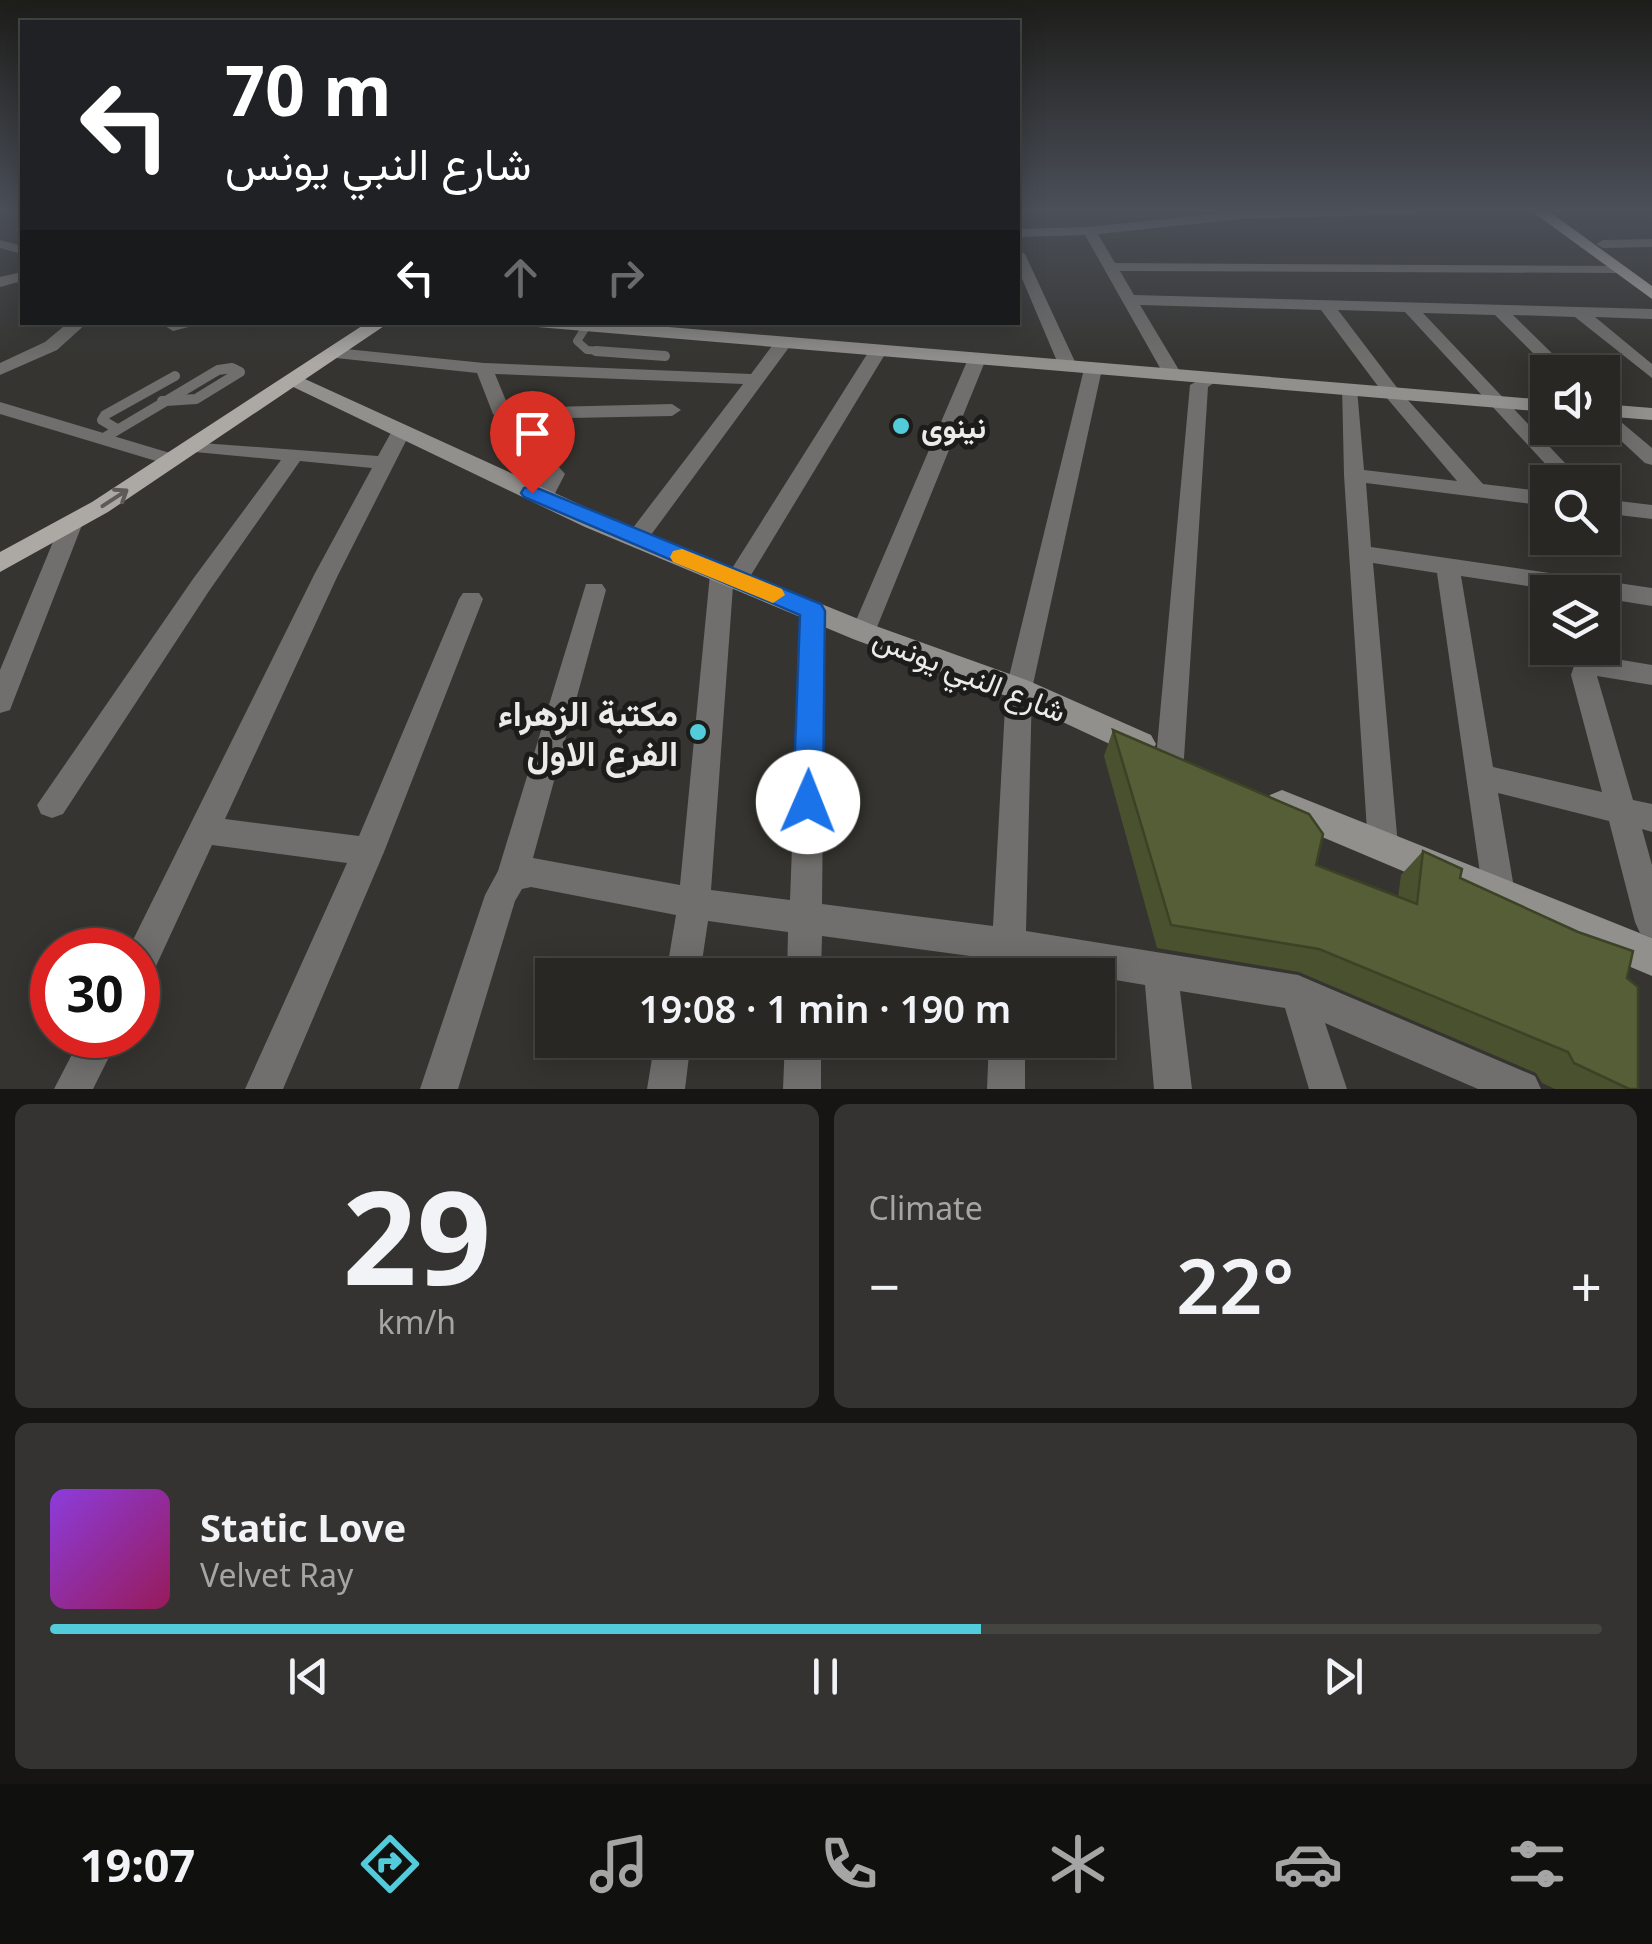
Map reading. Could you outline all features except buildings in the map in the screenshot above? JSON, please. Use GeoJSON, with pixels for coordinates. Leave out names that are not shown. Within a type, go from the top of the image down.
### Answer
{"type":"FeatureCollection","features":[{"type":"Feature","properties":{"kind":"main road"},"geometry":{"type":"LineString","coordinates":[[1607,261],[1652,294]]}},
{"type":"Feature","properties":{"kind":"main road"},"geometry":{"type":"LineString","coordinates":[[1625,261],[1652,280]]}},
{"type":"Feature","properties":{"kind":"main road"},"geometry":{"type":"LineString","coordinates":[[0,564],[71,526],[376,325]]}},
{"type":"Feature","properties":{"kind":"street"},"geometry":{"type":"LineString","coordinates":[[1106,261],[1173,375]]}},
{"type":"Feature","properties":{"kind":"street"},"geometry":{"type":"LineString","coordinates":[[1020,263],[1026,290],[1068,366]]}},
{"type":"Feature","properties":{"kind":"street"},"geometry":{"type":"LineString","coordinates":[[1110,267],[1618,269]]}},
{"type":"Feature","properties":{"kind":"street"},"geometry":{"type":"LineString","coordinates":[[1129,300],[1652,314]]}},
{"type":"Feature","properties":{"kind":"street"},"geometry":{"type":"LineString","coordinates":[[1326,306],[1392,393],[1476,490]]}},
{"type":"Feature","properties":{"kind":"street"},"geometry":{"type":"LineString","coordinates":[[1410,308],[1557,465]]}},
{"type":"Feature","properties":{"kind":"street"},"geometry":{"type":"LineString","coordinates":[[1499,310],[1545,355]]}},
{"type":"Feature","properties":{"kind":"street"},"geometry":{"type":"LineString","coordinates":[[1580,312],[1652,373]]}},
{"type":"Feature","properties":{"kind":"street"},"geometry":{"type":"LineString","coordinates":[[0,370],[51,346],[76,325]]}},
{"type":"Feature","properties":{"kind":"street"},"geometry":{"type":"LineString","coordinates":[[561,325],[1530,404]]}},
{"type":"Feature","properties":{"kind":"street"},"geometry":{"type":"LineString","coordinates":[[637,538],[784,342]]}},
{"type":"Feature","properties":{"kind":"street"},"geometry":{"type":"LineString","coordinates":[[686,958],[729,577],[878,351]]}},
{"type":"Feature","properties":{"kind":"street"},"geometry":{"type":"LineString","coordinates":[[336,352],[484,368],[754,378]]}},
{"type":"Feature","properties":{"kind":"street"},"geometry":{"type":"LineString","coordinates":[[863,632],[976,359]]}},
{"type":"Feature","properties":{"kind":"street"},"geometry":{"type":"LineString","coordinates":[[484,368],[502,414],[555,474],[543,498]]}},
{"type":"Feature","properties":{"kind":"street"},"geometry":{"type":"LineString","coordinates":[[1009,958],[1018,689],[1092,368]]}},
{"type":"Feature","properties":{"kind":"street"},"geometry":{"type":"LineString","coordinates":[[1170,758],[1200,385],[1212,378]]}},
{"type":"Feature","properties":{"kind":"street","name":"شارع النبي يونس"},"geometry":{"type":"LineString","coordinates":[[294,380],[400,434],[543,498],[863,632],[1018,689],[1205,773]]}},
{"type":"Feature","properties":{"kind":"street"},"geometry":{"type":"LineString","coordinates":[[1348,390],[1383,846]]}},
{"type":"Feature","properties":{"kind":"street"},"geometry":{"type":"LineString","coordinates":[[0,408],[109,434],[173,460]]}},
{"type":"Feature","properties":{"kind":"street"},"geometry":{"type":"LineString","coordinates":[[502,414],[672,410]]}},
{"type":"Feature","properties":{"kind":"street"},"geometry":{"type":"LineString","coordinates":[[1620,412],[1652,414]]}},
{"type":"Feature","properties":{"kind":"street"},"geometry":{"type":"LineString","coordinates":[[1620,428],[1652,458]]}},
{"type":"Feature","properties":{"kind":"street"},"geometry":{"type":"LineString","coordinates":[[157,928],[326,575],[400,434]]}},
{"type":"Feature","properties":{"kind":"street"},"geometry":{"type":"LineString","coordinates":[[195,446],[384,463]]}},
{"type":"Feature","properties":{"kind":"street"},"geometry":{"type":"LineString","coordinates":[[52,804],[200,585],[295,454]]}},
{"type":"Feature","properties":{"kind":"street"},"geometry":{"type":"LineString","coordinates":[[1354,476],[1530,497]]}},
{"type":"Feature","properties":{"kind":"street"},"geometry":{"type":"LineString","coordinates":[[1620,508],[1652,512]]}},
{"type":"Feature","properties":{"kind":"street"},"geometry":{"type":"LineString","coordinates":[[0,702],[71,526]]}},
{"type":"Feature","properties":{"kind":"street"},"geometry":{"type":"LineString","coordinates":[[1360,553],[1652,597]]}},
{"type":"Feature","properties":{"kind":"street"},"geometry":{"type":"LineString","coordinates":[[1448,567],[1499,894]]}},
{"type":"Feature","properties":{"kind":"street"},"geometry":{"type":"LineString","coordinates":[[439,1089],[501,896],[512,877],[594,590]]}},
{"type":"Feature","properties":{"kind":"street"},"geometry":{"type":"LineString","coordinates":[[264,1089],[368,852],[471,598]]}},
{"type":"Feature","properties":{"kind":"street"},"geometry":{"type":"LineString","coordinates":[[804,958],[812,611]]}},
{"type":"Feature","properties":{"kind":"street"},"geometry":{"type":"LineString","coordinates":[[1652,675],[1586,664],[1584,675],[1638,814],[1652,922]]}},
{"type":"Feature","properties":{"kind":"street"},"geometry":{"type":"LineString","coordinates":[[1481,776],[1638,814]]}},
{"type":"Feature","properties":{"kind":"street"},"geometry":{"type":"LineString","coordinates":[[1259,795],[1652,958]]}},
{"type":"Feature","properties":{"kind":"street"},"geometry":{"type":"LineString","coordinates":[[204,830],[368,852]]}},
{"type":"Feature","properties":{"kind":"street"},"geometry":{"type":"LineString","coordinates":[[512,877],[531,872],[694,903],[805,917],[1000,958]]}},
{"type":"Feature","properties":{"kind":"street"},"geometry":{"type":"LineString","coordinates":[[1115,968],[1298,992],[1522,1089]]}},
{"type":"Feature","properties":{"kind":"street"},"geometry":{"type":"LineString","coordinates":[[1162,972],[1173,1089]]}},
{"type":"Feature","properties":{"kind":"street"},"geometry":{"type":"LineString","coordinates":[[1298,992],[1328,1089]]}},
{"type":"Feature","properties":{"kind":"street"},"geometry":{"type":"LineString","coordinates":[[73,1089],[90,1058]]}},
{"type":"Feature","properties":{"kind":"street"},"geometry":{"type":"LineString","coordinates":[[666,1089],[670,1058]]}},
{"type":"Feature","properties":{"kind":"street"},"geometry":{"type":"LineString","coordinates":[[802,1089],[803,1058]]}},
{"type":"Feature","properties":{"kind":"street"},"geometry":{"type":"LineString","coordinates":[[1006,1089],[1007,1058]]}},
{"type":"Feature","properties":{"kind":"lane"},"geometry":{"type":"LineString","coordinates":[[586,328],[576,340],[587,350],[665,356]]}},
{"type":"Feature","properties":{"kind":"lane"},"geometry":{"type":"LineString","coordinates":[[162,402],[196,399],[240,372],[232,368],[218,370],[162,402],[109,434],[102,420],[104,414],[175,376]]}},
{"type":"Feature","properties":{"kind":"slow traffic"},"geometry":{"type":"LineString","coordinates":[[682,557],[773,595]]}},
{"type":"Feature","properties":{"kind":"place","name":"نينوى"},"geometry":{"type":"Point","coordinates":[901,426]}},
{"type":"Feature","properties":{"kind":"place","name":"مكتبة الزهراء الفرع الاول"},"geometry":{"type":"Point","coordinates":[698,732]}},
{"type":"Feature","properties":{"kind":"route"},"geometry":{"type":"LineString","coordinates":[[532,493],[812,611],[808,802]]}}]}
